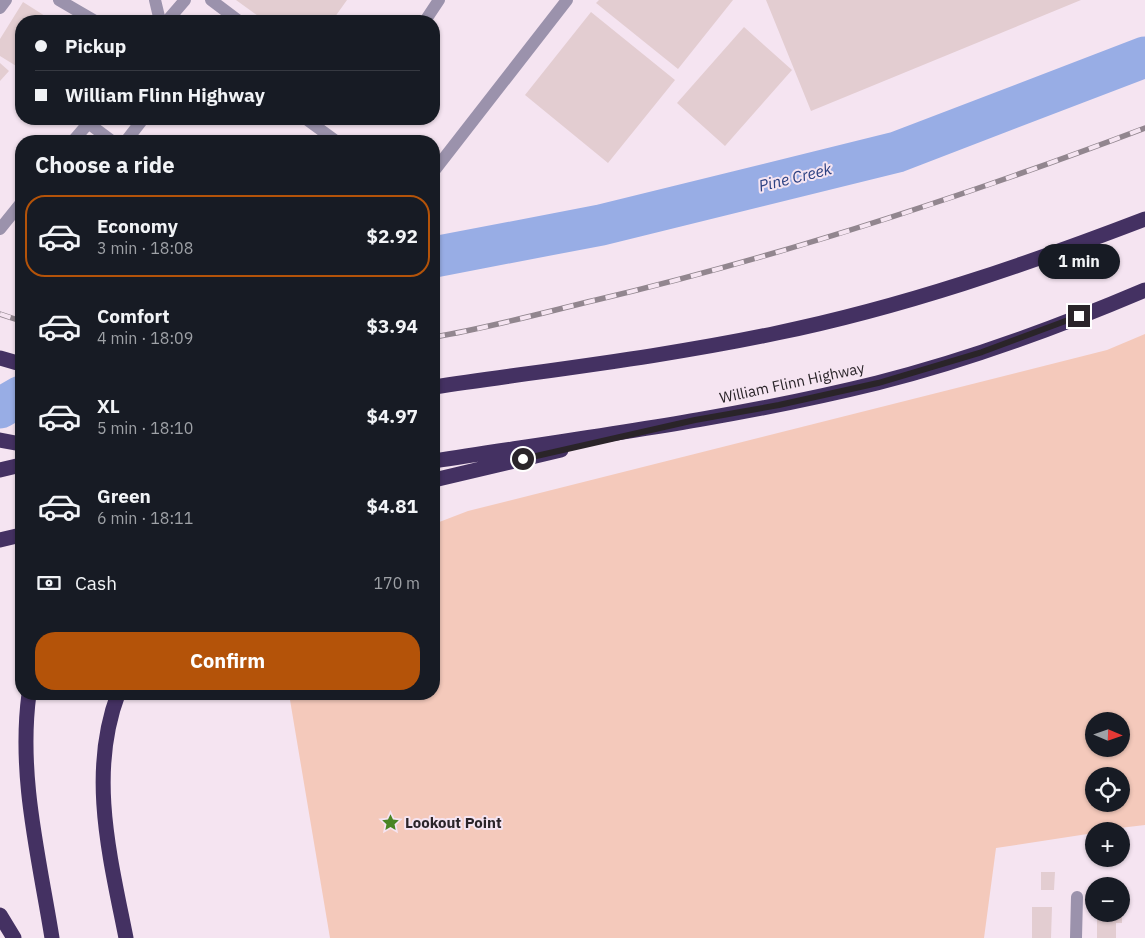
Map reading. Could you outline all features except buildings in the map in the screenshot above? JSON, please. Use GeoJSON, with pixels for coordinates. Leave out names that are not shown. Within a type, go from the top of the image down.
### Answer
{"type":"FeatureCollection","features":[{"type":"Feature","properties":{"kind":"highway"},"geometry":{"type":"LineString","coordinates":[[440,386],[718,344],[796,329],[938,292],[1054,253],[1145,219]]}},
{"type":"Feature","properties":{"kind":"highway","name":"William Flinn Highway"},"geometry":{"type":"LineString","coordinates":[[440,460],[695,420],[825,395],[930,369],[1028,336],[1145,290]]}},
{"type":"Feature","properties":{"kind":"highway"},"geometry":{"type":"LineString","coordinates":[[0,358],[15,362]]}},
{"type":"Feature","properties":{"kind":"highway"},"geometry":{"type":"LineString","coordinates":[[440,479],[695,420]]}},
{"type":"Feature","properties":{"kind":"highway"},"geometry":{"type":"LineString","coordinates":[[0,440],[15,443]]}},
{"type":"Feature","properties":{"kind":"highway"},"geometry":{"type":"LineString","coordinates":[[0,470],[15,466]]}},
{"type":"Feature","properties":{"kind":"highway"},"geometry":{"type":"LineString","coordinates":[[0,540],[15,536]]}},
{"type":"Feature","properties":{"kind":"highway"},"geometry":{"type":"LineString","coordinates":[[28,700],[25,740],[28,790],[52,938]]}},
{"type":"Feature","properties":{"kind":"highway"},"geometry":{"type":"LineString","coordinates":[[117,700],[106,744],[102,789],[106,831],[126,938]]}},
{"type":"Feature","properties":{"kind":"highway"},"geometry":{"type":"LineString","coordinates":[[0,915],[14,938]]}},
{"type":"Feature","properties":{"kind":"street"},"geometry":{"type":"LineString","coordinates":[[0,8],[6,0]]}},
{"type":"Feature","properties":{"kind":"street"},"geometry":{"type":"LineString","coordinates":[[59,0],[85,15]]}},
{"type":"Feature","properties":{"kind":"street"},"geometry":{"type":"LineString","coordinates":[[155,0],[159,15]]}},
{"type":"Feature","properties":{"kind":"street"},"geometry":{"type":"LineString","coordinates":[[172,15],[186,0]]}},
{"type":"Feature","properties":{"kind":"street"},"geometry":{"type":"LineString","coordinates":[[211,0],[232,15]]}},
{"type":"Feature","properties":{"kind":"street"},"geometry":{"type":"LineString","coordinates":[[429,15],[439,0]]}},
{"type":"Feature","properties":{"kind":"street"},"geometry":{"type":"LineString","coordinates":[[440,163],[567,0]]}},
{"type":"Feature","properties":{"kind":"street"},"geometry":{"type":"LineString","coordinates":[[78,135],[87,125]]}},
{"type":"Feature","properties":{"kind":"street"},"geometry":{"type":"LineString","coordinates":[[94,125],[105,135]]}},
{"type":"Feature","properties":{"kind":"street"},"geometry":{"type":"LineString","coordinates":[[131,135],[138,125]]}},
{"type":"Feature","properties":{"kind":"street"},"geometry":{"type":"LineString","coordinates":[[314,125],[328,135]]}},
{"type":"Feature","properties":{"kind":"street"},"geometry":{"type":"LineString","coordinates":[[0,229],[15,210]]}},
{"type":"Feature","properties":{"kind":"street"},"geometry":{"type":"LineString","coordinates":[[1076,938],[1077,897]]}},
{"type":"Feature","properties":{"kind":"shaded area"},"geometry":{"type":"Polygon","coordinates":[[[1145,334],[1145,825],[1130,827],[1130,822],[1085,822],[1085,834],[996,848],[984,938],[330,938],[290,700],[440,700],[440,522],[468,511],[1107,350],[1145,334]]]}},
{"type":"Feature","properties":{"kind":"waterway","name":"Pine Creek"},"geometry":{"type":"LineString","coordinates":[[440,256],[601,225],[897,152],[1145,57]]}},
{"type":"Feature","properties":{"kind":"waterway","name":"Pine Creek"},"geometry":{"type":"LineString","coordinates":[[0,408],[15,399]]}},
{"type":"Feature","properties":{"kind":"railway"},"geometry":{"type":"LineString","coordinates":[[440,336],[495,325],[666,283],[804,244],[941,201],[1145,128]]}},
{"type":"Feature","properties":{"kind":"railway"},"geometry":{"type":"LineString","coordinates":[[0,314],[15,319]]}},
{"type":"Feature","properties":{"kind":"place","name":"Lookout Point"},"geometry":{"type":"Point","coordinates":[391,823]}},
{"type":"Feature","properties":{"kind":"route"},"geometry":{"type":"LineString","coordinates":[[523,459],[695,420],[779,405],[878,383],[982,352],[1079,316]]}}]}
